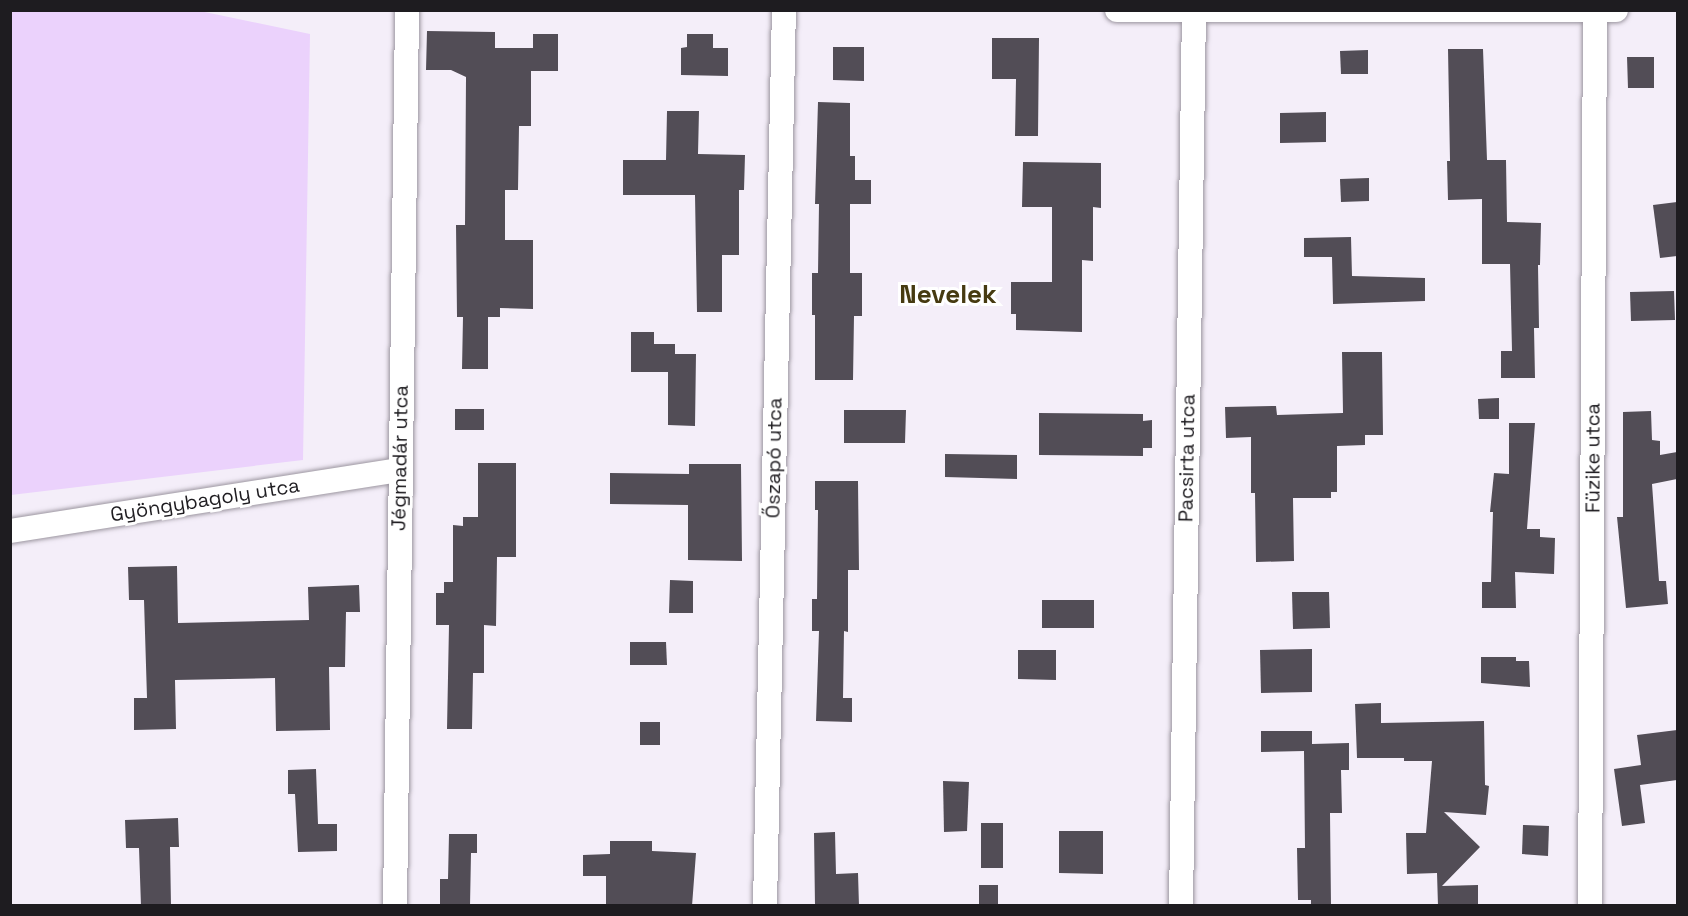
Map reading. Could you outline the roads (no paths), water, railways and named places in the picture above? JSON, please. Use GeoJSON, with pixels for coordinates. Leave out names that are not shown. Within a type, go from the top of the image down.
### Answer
{"type":"FeatureCollection","features":[{"type":"Feature","properties":{"kind":"street","name":"Jégmadár utca"},"geometry":{"type":"LineString","coordinates":[[395,906],[399,470],[407,10]]}},
{"type":"Feature","properties":{"kind":"street","name":"Őszapó utca"},"geometry":{"type":"LineString","coordinates":[[765,906],[784,10]]}},
{"type":"Feature","properties":{"kind":"street"},"geometry":{"type":"LineString","coordinates":[[1117,10],[1194,12],[1602,11]]}},
{"type":"Feature","properties":{"kind":"street","name":"Füzike utca"},"geometry":{"type":"LineString","coordinates":[[1590,906],[1602,11]]}},
{"type":"Feature","properties":{"kind":"street","name":"Pacsirta utca"},"geometry":{"type":"LineString","coordinates":[[1181,906],[1194,12]]}},
{"type":"Feature","properties":{"kind":"street","name":"Gyöngybagoly utca"},"geometry":{"type":"LineString","coordinates":[[10,531],[399,470]]}},
{"type":"Feature","properties":{"kind":"district","name":"Nevelek"},"geometry":{"type":"Point","coordinates":[948,295]}}]}
